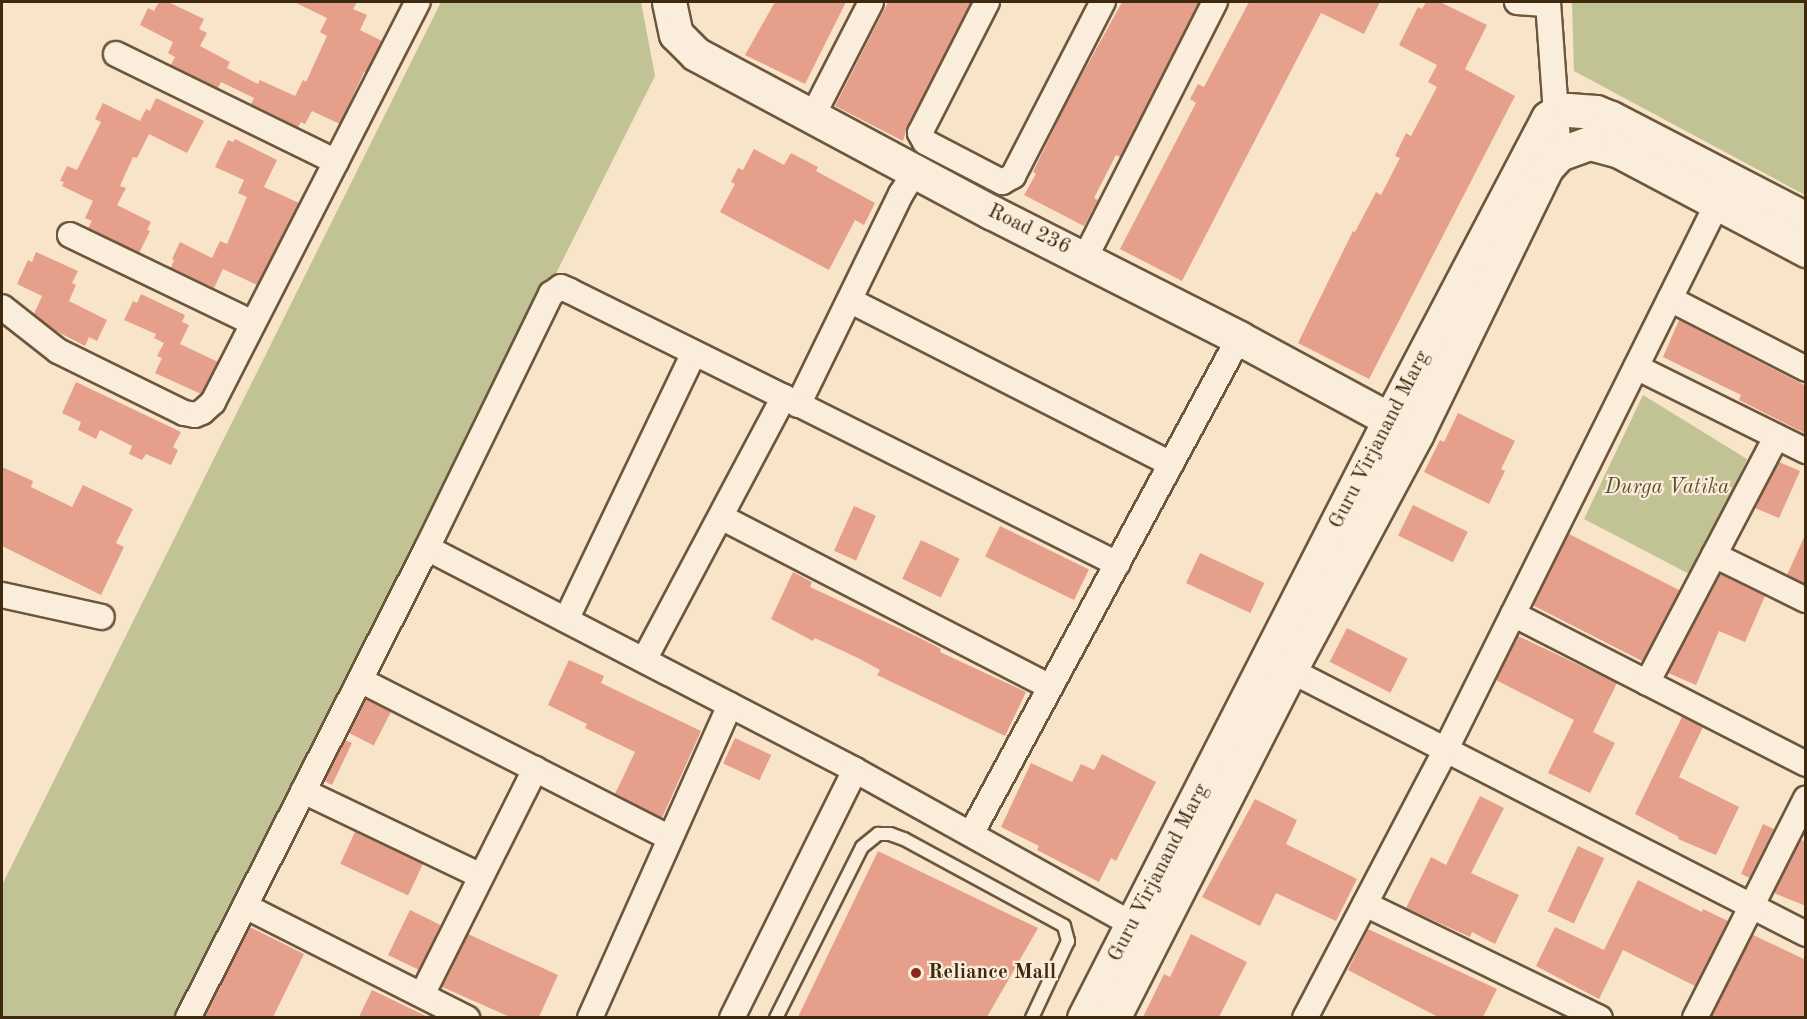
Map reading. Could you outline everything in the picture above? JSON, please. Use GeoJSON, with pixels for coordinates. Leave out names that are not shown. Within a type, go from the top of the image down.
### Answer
{"type":"FeatureCollection","features":[{"type":"Feature","properties":{"kind":"street"},"geometry":{"type":"LineString","coordinates":[[2,307],[58,351],[190,415],[202,412],[213,402],[416,2]]}},
{"type":"Feature","properties":{"kind":"street","name":"Road 236"},"geometry":{"type":"LineString","coordinates":[[669,2],[674,28],[687,48],[991,212],[1239,338],[1403,427]]}},
{"type":"Feature","properties":{"kind":"street"},"geometry":{"type":"LineString","coordinates":[[812,117],[871,2]]}},
{"type":"Feature","properties":{"kind":"street"},"geometry":{"type":"LineString","coordinates":[[987,2],[920,133],[925,142],[1002,182],[1012,176],[1103,2]]}},
{"type":"Feature","properties":{"kind":"street"},"geometry":{"type":"LineString","coordinates":[[1085,258],[1215,2]]}},
{"type":"Feature","properties":{"kind":"street"},"geometry":{"type":"LineString","coordinates":[[1517,2],[1548,3],[1558,111],[1559,154],[1590,143],[1619,151],[1806,250]]}},
{"type":"Feature","properties":{"kind":"street"},"geometry":{"type":"LineString","coordinates":[[116,54],[336,162]]}},
{"type":"Feature","properties":{"kind":"street"},"geometry":{"type":"LineString","coordinates":[[1558,111],[1581,110],[1611,118],[1806,219]]}},
{"type":"Feature","properties":{"kind":"street","name":"Guru Virjanand Marg"},"geometry":{"type":"LineString","coordinates":[[1403,427],[1543,124],[1558,111]]}},
{"type":"Feature","properties":{"kind":"street","name":"Guru Virjanand Marg"},"geometry":{"type":"LineString","coordinates":[[1113,1017],[1144,931],[1279,664],[1403,427],[1547,167],[1559,154]]}},
{"type":"Feature","properties":{"kind":"street"},"geometry":{"type":"LineString","coordinates":[[644,660],[721,517],[851,301],[901,194],[916,170]]}},
{"type":"Feature","properties":{"kind":"street"},"geometry":{"type":"LineString","coordinates":[[1305,1017],[1446,749],[1718,202]]}},
{"type":"Feature","properties":{"kind":"street"},"geometry":{"type":"LineString","coordinates":[[70,235],[253,323]]}},
{"type":"Feature","properties":{"kind":"street"},"geometry":{"type":"LineString","coordinates":[[188,1017],[427,548],[546,302],[555,289],[561,287],[570,291],[1117,564]]}},
{"type":"Feature","properties":{"kind":"street"},"geometry":{"type":"LineString","coordinates":[[1670,299],[1806,369]]}},
{"type":"Feature","properties":{"kind":"street"},"geometry":{"type":"LineString","coordinates":[[851,301],[1171,464]]}},
{"type":"Feature","properties":{"kind":"street"},"geometry":{"type":"LineString","coordinates":[[971,834],[1239,338]]}},
{"type":"Feature","properties":{"kind":"street"},"geometry":{"type":"LineString","coordinates":[[566,620],[694,353]]}},
{"type":"Feature","properties":{"kind":"street"},"geometry":{"type":"LineString","coordinates":[[1636,367],[1806,451]]}},
{"type":"Feature","properties":{"kind":"street"},"geometry":{"type":"LineString","coordinates":[[1647,683],[1776,437]]}},
{"type":"Feature","properties":{"kind":"street"},"geometry":{"type":"LineString","coordinates":[[721,517],[1050,687]]}},
{"type":"Feature","properties":{"kind":"street"},"geometry":{"type":"LineString","coordinates":[[427,548],[855,770],[1144,931]]}},
{"type":"Feature","properties":{"kind":"street"},"geometry":{"type":"LineString","coordinates":[[1714,555],[1806,600]]}},
{"type":"Feature","properties":{"kind":"street"},"geometry":{"type":"LineString","coordinates":[[2,595],[102,617]]}},
{"type":"Feature","properties":{"kind":"street"},"geometry":{"type":"LineString","coordinates":[[1513,614],[1806,764]]}},
{"type":"Feature","properties":{"kind":"street"},"geometry":{"type":"LineString","coordinates":[[1279,664],[1806,934]]}},
{"type":"Feature","properties":{"kind":"street"},"geometry":{"type":"LineString","coordinates":[[360,680],[670,838]]}},
{"type":"Feature","properties":{"kind":"street"},"geometry":{"type":"LineString","coordinates":[[590,1017],[730,705]]}},
{"type":"Feature","properties":{"kind":"street"},"geometry":{"type":"LineString","coordinates":[[422,995],[534,769]]}},
{"type":"Feature","properties":{"kind":"street"},"geometry":{"type":"LineString","coordinates":[[732,1017],[855,770]]}},
{"type":"Feature","properties":{"kind":"street"},"geometry":{"type":"LineString","coordinates":[[303,791],[481,876]]}},
{"type":"Feature","properties":{"kind":"street"},"geometry":{"type":"LineString","coordinates":[[1695,1017],[1751,906],[1797,836],[1806,798]]}},
{"type":"Feature","properties":{"kind":"street"},"geometry":{"type":"LineString","coordinates":[[1365,904],[1600,1017]]}},
{"type":"Feature","properties":{"kind":"street"},"geometry":{"type":"LineString","coordinates":[[245,906],[466,1017]]}},
{"type":"Feature","properties":{"kind":"street","name":"Guru Virjanand Marg"},"geometry":{"type":"LineString","coordinates":[[1084,1017],[1144,931]]}},
{"type":"Feature","properties":{"kind":"lane"},"geometry":{"type":"LineString","coordinates":[[776,1017],[862,847],[878,834],[890,834],[904,840],[1064,926],[1068,941],[1032,1017]]}},
{"type":"Feature","properties":{"kind":"green space"},"geometry":{"type":"Polygon","coordinates":[[[441,2],[641,2],[655,76],[183,1017],[2,1017],[2,885],[441,2]]]}},
{"type":"Feature","properties":{"kind":"green space"},"geometry":{"type":"Polygon","coordinates":[[[1572,2],[1805,2],[1805,195],[1574,71],[1572,2]]]}},
{"type":"Feature","properties":{"kind":"green space","name":"Durga Vatika"},"geometry":{"type":"Polygon","coordinates":[[[1643,395],[1747,459],[1695,577],[1584,519],[1643,395]]]}},
{"type":"Feature","properties":{"kind":"building"},"geometry":{"type":"Polygon","coordinates":[[[159,2],[168,2],[204,19],[199,29],[207,33],[200,46],[230,62],[227,68],[258,84],[260,80],[295,96],[303,80],[306,82],[327,36],[320,32],[327,18],[294,2],[357,2],[353,9],[367,15],[360,30],[382,41],[366,73],[364,72],[340,124],[312,111],[305,124],[301,122],[298,127],[251,104],[254,98],[221,82],[218,88],[171,65],[175,57],[168,53],[173,42],[140,25],[148,8],[154,11],[159,2]]]}},
{"type":"Feature","properties":{"kind":"building"},"geometry":{"type":"Polygon","coordinates":[[[775,2],[846,2],[805,84],[745,55],[775,2]]]}},
{"type":"Feature","properties":{"kind":"building"},"geometry":{"type":"Polygon","coordinates":[[[888,2],[971,2],[907,127],[903,141],[835,106],[888,2]]]}},
{"type":"Feature","properties":{"kind":"building"},"geometry":{"type":"Polygon","coordinates":[[[1122,2],[1199,2],[1120,157],[1116,155],[1094,198],[1098,200],[1084,226],[1024,195],[1036,174],[1033,172],[1067,102],[1122,2]]]}},
{"type":"Feature","properties":{"kind":"building"},"geometry":{"type":"Polygon","coordinates":[[[1249,2],[1380,2],[1364,34],[1321,13],[1182,281],[1120,249],[1196,103],[1190,99],[1198,84],[1204,87],[1249,2]]]}},
{"type":"Feature","properties":{"kind":"building"},"geometry":{"type":"Polygon","coordinates":[[[1426,2],[1440,2],[1487,25],[1465,69],[1515,96],[1369,379],[1298,343],[1353,231],[1355,232],[1376,192],[1381,195],[1400,158],[1395,156],[1406,133],[1411,136],[1437,87],[1428,82],[1437,65],[1399,45],[1418,7],[1422,9],[1426,2]]]}},
{"type":"Feature","properties":{"kind":"building"},"geometry":{"type":"Polygon","coordinates":[[[156,98],[204,121],[187,153],[149,134],[137,158],[133,157],[120,186],[126,188],[117,205],[151,222],[147,230],[150,231],[139,253],[88,228],[92,221],[85,218],[93,201],[62,186],[64,182],[60,181],[67,166],[77,170],[101,122],[95,119],[103,103],[140,121],[146,109],[150,111],[156,98]]]}},
{"type":"Feature","properties":{"kind":"building"},"geometry":{"type":"Polygon","coordinates":[[[235,139],[277,160],[264,187],[299,203],[257,285],[223,269],[214,288],[171,268],[174,260],[172,259],[180,242],[212,258],[220,241],[227,244],[247,197],[238,193],[244,180],[215,167],[228,140],[233,142],[235,139]]]}},
{"type":"Feature","properties":{"kind":"building"},"geometry":{"type":"Polygon","coordinates":[[[754,149],[784,165],[791,153],[818,167],[816,171],[875,203],[864,225],[855,220],[829,270],[720,212],[735,184],[731,182],[738,168],[743,170],[754,149]]]}},
{"type":"Feature","properties":{"kind":"building"},"geometry":{"type":"Polygon","coordinates":[[[36,252],[78,271],[72,283],[76,285],[69,301],[107,320],[97,341],[89,337],[85,346],[56,331],[34,314],[42,296],[17,284],[28,260],[32,262],[36,252]]]}},
{"type":"Feature","properties":{"kind":"building"},"geometry":{"type":"Polygon","coordinates":[[[141,294],[185,315],[182,322],[189,325],[180,344],[218,362],[201,394],[155,373],[162,358],[157,356],[164,343],[154,338],[156,334],[124,320],[133,301],[137,303],[141,294]]]}},
{"type":"Feature","properties":{"kind":"building"},"geometry":{"type":"Polygon","coordinates":[[[1679,320],[1806,386],[1806,434],[1739,400],[1741,395],[1663,357],[1679,320]]]}},
{"type":"Feature","properties":{"kind":"building"},"geometry":{"type":"Polygon","coordinates":[[[76,382],[181,432],[173,447],[178,450],[171,465],[146,454],[142,460],[129,454],[132,446],[100,430],[96,439],[78,430],[81,422],[62,413],[76,382]]]}},
{"type":"Feature","properties":{"kind":"building"},"geometry":{"type":"Polygon","coordinates":[[[1458,413],[1515,441],[1501,469],[1505,471],[1489,504],[1424,472],[1440,440],[1444,442],[1458,413]]]}},
{"type":"Feature","properties":{"kind":"building"},"geometry":{"type":"Polygon","coordinates":[[[1779,462],[1800,471],[1779,518],[1755,508],[1779,462]]]}},
{"type":"Feature","properties":{"kind":"building"},"geometry":{"type":"Polygon","coordinates":[[[2,467],[33,481],[31,487],[72,507],[83,485],[133,509],[116,543],[124,547],[101,595],[2,546],[2,467]]]}},
{"type":"Feature","properties":{"kind":"building"},"geometry":{"type":"Polygon","coordinates":[[[1413,505],[1468,532],[1453,562],[1398,536],[1413,505]]]}},
{"type":"Feature","properties":{"kind":"building"},"geometry":{"type":"Polygon","coordinates":[[[854,506],[876,516],[856,561],[834,551],[854,506]]]}},
{"type":"Feature","properties":{"kind":"building"},"geometry":{"type":"Polygon","coordinates":[[[1000,526],[1089,569],[1074,600],[985,557],[1000,526]]]}},
{"type":"Feature","properties":{"kind":"building"},"geometry":{"type":"Polygon","coordinates":[[[1806,533],[1806,584],[1787,575],[1806,533]]]}},
{"type":"Feature","properties":{"kind":"building"},"geometry":{"type":"Polygon","coordinates":[[[1569,534],[1679,590],[1643,662],[1533,605],[1569,534]]]}},
{"type":"Feature","properties":{"kind":"building"},"geometry":{"type":"Polygon","coordinates":[[[921,540],[960,559],[941,597],[902,579],[921,540]]]}},
{"type":"Feature","properties":{"kind":"building"},"geometry":{"type":"Polygon","coordinates":[[[1200,553],[1264,583],[1250,613],[1186,583],[1200,553]]]}},
{"type":"Feature","properties":{"kind":"building"},"geometry":{"type":"Polygon","coordinates":[[[793,572],[812,582],[810,587],[920,638],[941,649],[940,652],[1026,692],[1005,736],[877,675],[880,670],[858,658],[815,638],[813,641],[771,619],[793,572]]]}},
{"type":"Feature","properties":{"kind":"building"},"geometry":{"type":"Polygon","coordinates":[[[1720,574],[1765,596],[1745,642],[1719,631],[1696,685],[1668,673],[1720,574]]]}},
{"type":"Feature","properties":{"kind":"building"},"geometry":{"type":"Polygon","coordinates":[[[1347,628],[1408,659],[1390,693],[1330,662],[1347,628]]]}},
{"type":"Feature","properties":{"kind":"building"},"geometry":{"type":"Polygon","coordinates":[[[1518,636],[1617,683],[1593,732],[1615,743],[1590,793],[1548,773],[1574,720],[1496,680],[1518,636]]]}},
{"type":"Feature","properties":{"kind":"building"},"geometry":{"type":"Polygon","coordinates":[[[569,660],[604,676],[601,683],[701,731],[662,818],[615,794],[635,752],[585,728],[587,724],[548,705],[569,660]]]}},
{"type":"Feature","properties":{"kind":"building"},"geometry":{"type":"Polygon","coordinates":[[[366,699],[391,712],[374,746],[349,733],[366,699]]]}},
{"type":"Feature","properties":{"kind":"building"},"geometry":{"type":"Polygon","coordinates":[[[1682,717],[1703,727],[1679,777],[1739,807],[1716,855],[1678,839],[1679,837],[1635,814],[1682,717]]]}},
{"type":"Feature","properties":{"kind":"building"},"geometry":{"type":"Polygon","coordinates":[[[735,738],[771,755],[759,780],[723,763],[735,738]]]}},
{"type":"Feature","properties":{"kind":"building"},"geometry":{"type":"Polygon","coordinates":[[[345,740],[352,743],[332,785],[324,781],[345,740]]]}},
{"type":"Feature","properties":{"kind":"building"},"geometry":{"type":"Polygon","coordinates":[[[1102,754],[1156,782],[1116,861],[1111,858],[1099,882],[1037,850],[1039,846],[1001,827],[1031,763],[1072,782],[1081,764],[1094,770],[1102,754]]]}},
{"type":"Feature","properties":{"kind":"building"},"geometry":{"type":"Polygon","coordinates":[[[1480,796],[1504,808],[1471,873],[1519,895],[1495,944],[1472,932],[1470,937],[1406,908],[1431,857],[1446,865],[1480,796]]]}},
{"type":"Feature","properties":{"kind":"building"},"geometry":{"type":"Polygon","coordinates":[[[1255,799],[1297,820],[1286,844],[1357,879],[1336,921],[1276,893],[1260,926],[1202,897],[1255,799]]]}},
{"type":"Feature","properties":{"kind":"building"},"geometry":{"type":"Polygon","coordinates":[[[1763,824],[1774,829],[1750,878],[1741,874],[1763,824]]]}},
{"type":"Feature","properties":{"kind":"building"},"geometry":{"type":"Polygon","coordinates":[[[355,832],[423,864],[408,895],[340,864],[355,832]]]}},
{"type":"Feature","properties":{"kind":"building"},"geometry":{"type":"Polygon","coordinates":[[[1801,840],[1806,842],[1806,906],[1774,893],[1801,840]]]}},
{"type":"Feature","properties":{"kind":"building"},"geometry":{"type":"Polygon","coordinates":[[[1578,846],[1604,858],[1574,924],[1548,911],[1578,846]]]}},
{"type":"Feature","properties":{"kind":"building","name":"Reliance Mall"},"geometry":{"type":"Polygon","coordinates":[[[878,851],[1038,928],[987,1017],[798,1017],[878,851]]]}},
{"type":"Feature","properties":{"kind":"building"},"geometry":{"type":"Polygon","coordinates":[[[1638,880],[1702,912],[1703,909],[1728,921],[1695,986],[1623,950],[1599,999],[1536,966],[1555,927],[1604,950],[1638,880]]]}},
{"type":"Feature","properties":{"kind":"building"},"geometry":{"type":"Polygon","coordinates":[[[410,910],[441,925],[419,970],[388,955],[410,910]]]}},
{"type":"Feature","properties":{"kind":"building"},"geometry":{"type":"Polygon","coordinates":[[[250,927],[304,954],[273,1017],[204,1017],[250,927]]]}},
{"type":"Feature","properties":{"kind":"building"},"geometry":{"type":"Polygon","coordinates":[[[1368,929],[1497,989],[1483,1017],[1438,1017],[1348,970],[1368,929]]]}},
{"type":"Feature","properties":{"kind":"building"},"geometry":{"type":"Polygon","coordinates":[[[468,934],[558,975],[539,1017],[510,1017],[442,987],[468,934]]]}},
{"type":"Feature","properties":{"kind":"building"},"geometry":{"type":"Polygon","coordinates":[[[1191,934],[1247,962],[1219,1017],[1143,1017],[1164,974],[1170,977],[1191,934]]]}},
{"type":"Feature","properties":{"kind":"building"},"geometry":{"type":"Polygon","coordinates":[[[1753,935],[1806,960],[1806,1017],[1711,1017],[1753,935]]]}},
{"type":"Feature","properties":{"kind":"building"},"geometry":{"type":"Polygon","coordinates":[[[372,990],[428,1017],[359,1017],[372,990]]]}},
{"type":"Feature","properties":{"kind":"place","name":"Reliance Mall"},"geometry":{"type":"Point","coordinates":[916,973]}}]}
